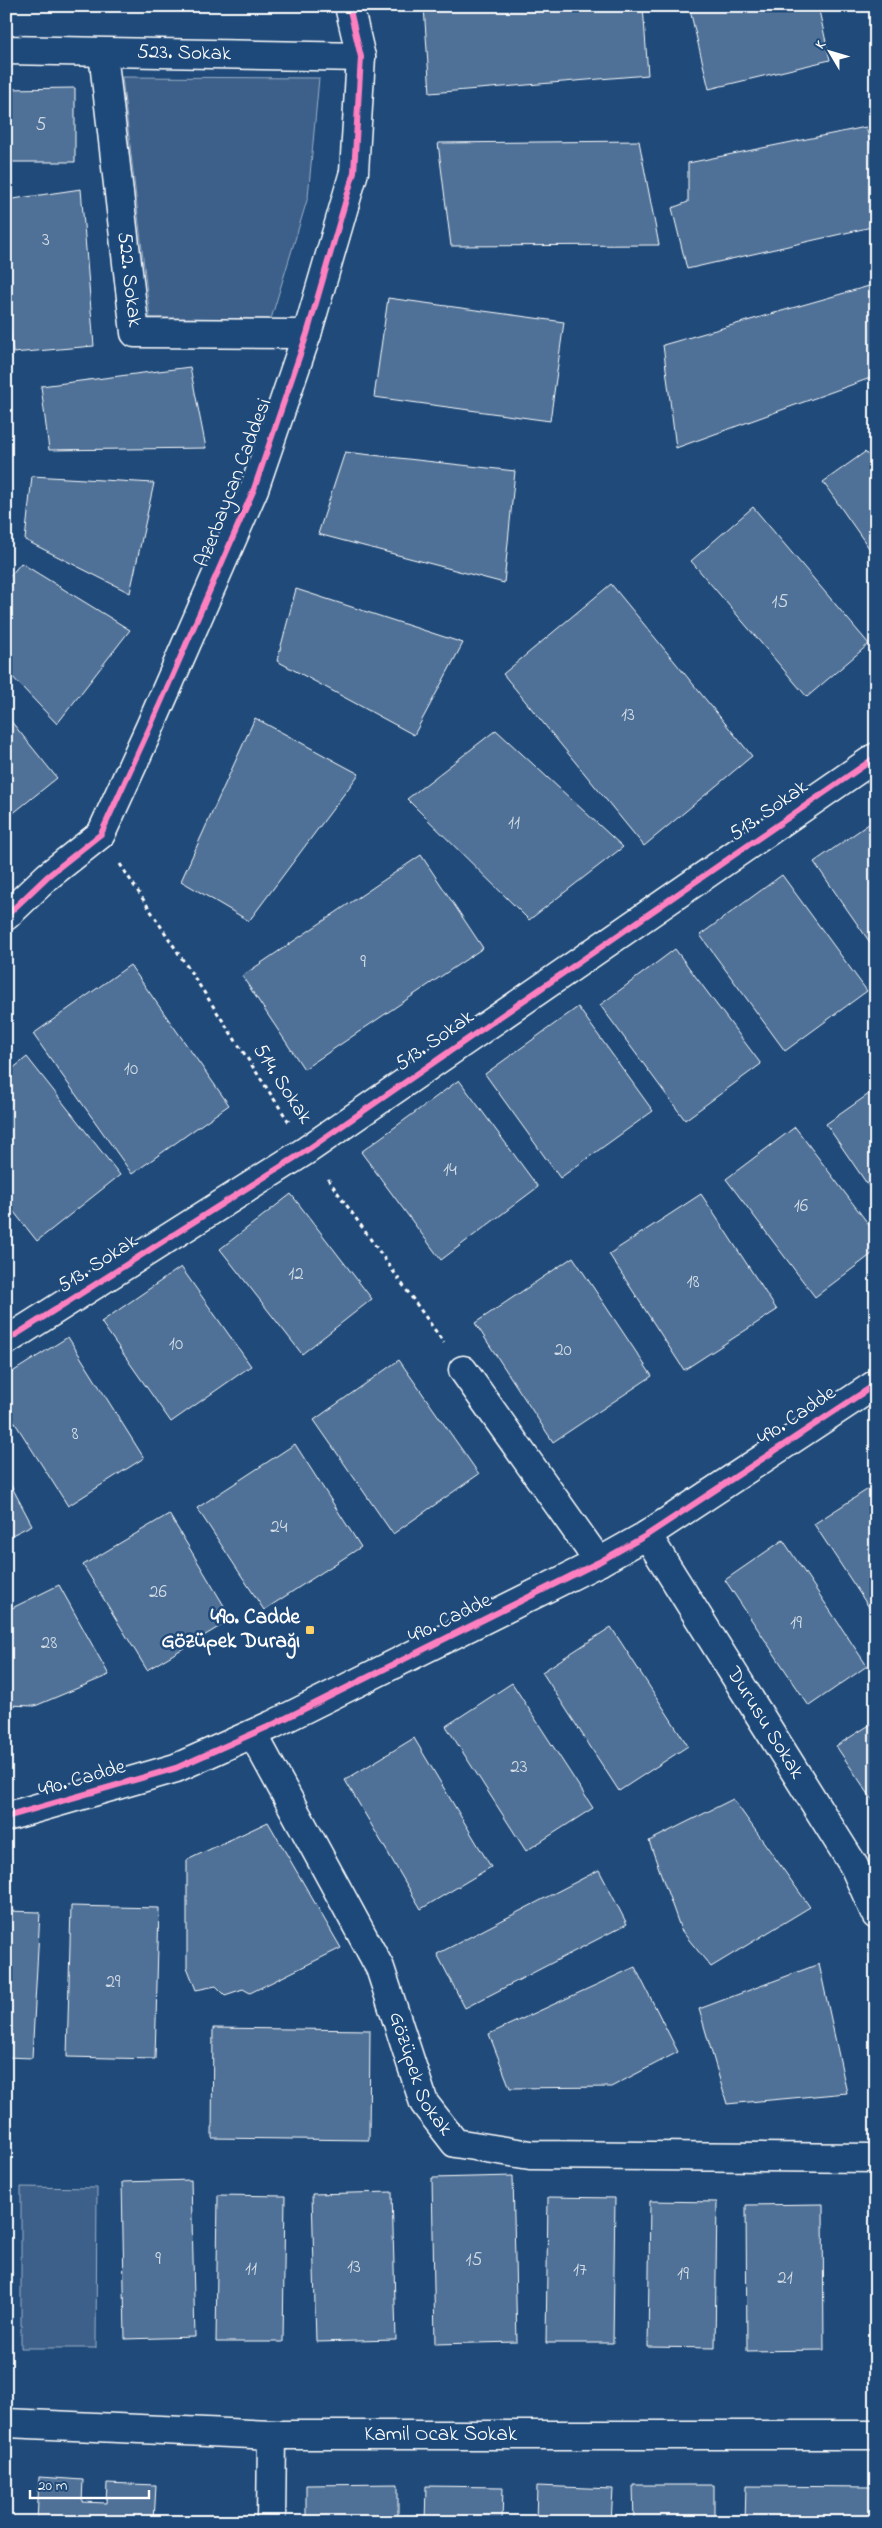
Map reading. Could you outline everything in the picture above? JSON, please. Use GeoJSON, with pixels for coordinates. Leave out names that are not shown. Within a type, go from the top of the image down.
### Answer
{"type":"FeatureCollection","features":[{"type":"Feature","properties":{"kind":"street","name":"Azerbaycan Caddesi"},"geometry":{"type":"LineString","coordinates":[[6,916],[48,876],[101,834],[254,490],[307,334],[354,172],[360,56],[349,6]]}},
{"type":"Feature","properties":{"kind":"street","name":"523. Sokak"},"geometry":{"type":"LineString","coordinates":[[6,50],[360,56]]}},
{"type":"Feature","properties":{"kind":"street","name":"522. Sokak"},"geometry":{"type":"LineString","coordinates":[[103,53],[135,333],[307,334]]}},
{"type":"Feature","properties":{"kind":"street","name":"513. Sokak"},"geometry":{"type":"LineString","coordinates":[[6,1341],[307,1150],[876,757]]}},
{"type":"Feature","properties":{"kind":"street"},"geometry":{"type":"LineString","coordinates":[[463,1370],[600,1562]]}},
{"type":"Feature","properties":{"kind":"street","name":"490. Cadde"},"geometry":{"type":"LineString","coordinates":[[6,1817],[176,1768],[254,1734],[600,1562],[648,1535],[876,1384]]}},
{"type":"Feature","properties":{"kind":"street","name":"Durusu Sokak"},"geometry":{"type":"LineString","coordinates":[[648,1535],[854,1866],[876,1915]]}},
{"type":"Feature","properties":{"kind":"street","name":"Gözüpek Sokak"},"geometry":{"type":"LineString","coordinates":[[254,1734],[380,1968],[424,2103],[455,2143],[530,2154],[876,2158]]}},
{"type":"Feature","properties":{"kind":"street","name":"Kamil Ocak Sokak"},"geometry":{"type":"LineString","coordinates":[[6,2423],[272,2435],[876,2435]]}},
{"type":"Feature","properties":{"kind":"street"},"geometry":{"type":"LineString","coordinates":[[271,2522],[272,2435]]}},
{"type":"Feature","properties":{"kind":"shaded area"},"geometry":{"type":"Polygon","coordinates":[[[122,77],[319,78],[308,197],[271,319],[150,318],[122,77]]]}},
{"type":"Feature","properties":{"kind":"shaded area"},"geometry":{"type":"Polygon","coordinates":[[[21,2187],[97,2188],[96,2348],[21,2348],[21,2187]]]}},
{"type":"Feature","properties":{"kind":"building"},"geometry":{"type":"Polygon","coordinates":[[[643,6],[648,75],[430,93],[424,7],[643,6]]]}},
{"type":"Feature","properties":{"kind":"building"},"geometry":{"type":"Polygon","coordinates":[[[689,6],[818,6],[830,60],[709,89],[689,6]]]}},
{"type":"Feature","properties":{"kind":"building"},"geometry":{"type":"Polygon","coordinates":[[[75,88],[75,162],[6,162],[6,89],[75,88]]]}},
{"type":"Feature","properties":{"kind":"building"},"geometry":{"type":"Polygon","coordinates":[[[866,127],[876,164],[876,226],[687,269],[672,208],[688,202],[688,163],[866,127]]]}},
{"type":"Feature","properties":{"kind":"building"},"geometry":{"type":"Polygon","coordinates":[[[639,141],[659,245],[451,246],[438,143],[639,141]]]}},
{"type":"Feature","properties":{"kind":"building"},"geometry":{"type":"Polygon","coordinates":[[[81,189],[94,346],[13,353],[6,280],[6,200],[81,189]]]}},
{"type":"Feature","properties":{"kind":"building"},"geometry":{"type":"Polygon","coordinates":[[[876,284],[876,376],[676,448],[663,345],[876,284]]]}},
{"type":"Feature","properties":{"kind":"building"},"geometry":{"type":"Polygon","coordinates":[[[388,298],[564,322],[550,421],[374,397],[388,298]]]}},
{"type":"Feature","properties":{"kind":"building"},"geometry":{"type":"Polygon","coordinates":[[[190,367],[206,448],[49,450],[41,386],[190,367]]]}},
{"type":"Feature","properties":{"kind":"building"},"geometry":{"type":"Polygon","coordinates":[[[345,452],[515,471],[504,583],[318,534],[345,452]]]}},
{"type":"Feature","properties":{"kind":"building"},"geometry":{"type":"Polygon","coordinates":[[[865,452],[876,464],[876,543],[869,548],[823,482],[865,452]]]}},
{"type":"Feature","properties":{"kind":"building"},"geometry":{"type":"Polygon","coordinates":[[[32,476],[154,483],[130,593],[25,540],[32,476]]]}},
{"type":"Feature","properties":{"kind":"building"},"geometry":{"type":"Polygon","coordinates":[[[753,507],[869,644],[807,697],[691,561],[753,507]]]}},
{"type":"Feature","properties":{"kind":"building"},"geometry":{"type":"Polygon","coordinates":[[[21,563],[130,630],[57,724],[6,670],[6,581],[21,563]]]}},
{"type":"Feature","properties":{"kind":"building"},"geometry":{"type":"Polygon","coordinates":[[[611,584],[752,756],[644,846],[503,674],[611,584]]]}},
{"type":"Feature","properties":{"kind":"building"},"geometry":{"type":"Polygon","coordinates":[[[296,589],[463,643],[414,735],[277,661],[296,589]]]}},
{"type":"Feature","properties":{"kind":"building"},"geometry":{"type":"Polygon","coordinates":[[[6,715],[57,778],[6,819],[6,715]]]}},
{"type":"Feature","properties":{"kind":"building"},"geometry":{"type":"Polygon","coordinates":[[[255,718],[359,774],[249,921],[181,881],[255,718]]]}},
{"type":"Feature","properties":{"kind":"building"},"geometry":{"type":"Polygon","coordinates":[[[496,730],[623,847],[529,920],[407,799],[496,730]]]}},
{"type":"Feature","properties":{"kind":"building"},"geometry":{"type":"Polygon","coordinates":[[[876,819],[876,951],[814,862],[876,819]]]}},
{"type":"Feature","properties":{"kind":"building"},"geometry":{"type":"Polygon","coordinates":[[[421,855],[483,948],[304,1069],[242,976],[421,855]]]}},
{"type":"Feature","properties":{"kind":"building"},"geometry":{"type":"Polygon","coordinates":[[[782,875],[867,991],[785,1051],[700,935],[782,875]]]}},
{"type":"Feature","properties":{"kind":"building"},"geometry":{"type":"Polygon","coordinates":[[[675,949],[761,1064],[685,1120],[600,1005],[675,949]]]}},
{"type":"Feature","properties":{"kind":"building"},"geometry":{"type":"Polygon","coordinates":[[[130,965],[229,1105],[132,1174],[33,1034],[130,965]]]}},
{"type":"Feature","properties":{"kind":"building"},"geometry":{"type":"Polygon","coordinates":[[[578,1007],[653,1111],[560,1178],[485,1074],[578,1007]]]}},
{"type":"Feature","properties":{"kind":"building"},"geometry":{"type":"Polygon","coordinates":[[[27,1057],[120,1175],[37,1241],[6,1202],[6,1074],[27,1057]]]}},
{"type":"Feature","properties":{"kind":"building"},"geometry":{"type":"Polygon","coordinates":[[[459,1080],[538,1187],[441,1260],[361,1152],[459,1080]]]}},
{"type":"Feature","properties":{"kind":"building"},"geometry":{"type":"Polygon","coordinates":[[[876,1089],[876,1197],[826,1124],[876,1089]]]}},
{"type":"Feature","properties":{"kind":"building"},"geometry":{"type":"Polygon","coordinates":[[[795,1127],[876,1234],[876,1251],[815,1297],[726,1179],[795,1127]]]}},
{"type":"Feature","properties":{"kind":"building"},"geometry":{"type":"Polygon","coordinates":[[[291,1194],[372,1299],[302,1354],[220,1249],[291,1194]]]}},
{"type":"Feature","properties":{"kind":"building"},"geometry":{"type":"Polygon","coordinates":[[[701,1194],[777,1310],[684,1370],[609,1254],[701,1194]]]}},
{"type":"Feature","properties":{"kind":"building"},"geometry":{"type":"Polygon","coordinates":[[[573,1257],[652,1376],[553,1442],[475,1323],[573,1257]]]}},
{"type":"Feature","properties":{"kind":"building"},"geometry":{"type":"Polygon","coordinates":[[[181,1267],[251,1366],[171,1422],[101,1322],[181,1267]]]}},
{"type":"Feature","properties":{"kind":"building"},"geometry":{"type":"Polygon","coordinates":[[[68,1337],[144,1458],[68,1506],[6,1409],[6,1376],[68,1337]]]}},
{"type":"Feature","properties":{"kind":"building"},"geometry":{"type":"Polygon","coordinates":[[[399,1360],[479,1474],[393,1534],[314,1420],[399,1360]]]}},
{"type":"Feature","properties":{"kind":"building"},"geometry":{"type":"Polygon","coordinates":[[[295,1444],[361,1547],[264,1610],[197,1508],[295,1444]]]}},
{"type":"Feature","properties":{"kind":"building"},"geometry":{"type":"Polygon","coordinates":[[[6,1476],[32,1525],[6,1538],[6,1476]]]}},
{"type":"Feature","properties":{"kind":"building"},"geometry":{"type":"Polygon","coordinates":[[[876,1484],[876,1618],[814,1524],[876,1484]]]}},
{"type":"Feature","properties":{"kind":"building"},"geometry":{"type":"Polygon","coordinates":[[[169,1514],[232,1619],[147,1670],[83,1565],[169,1514]]]}},
{"type":"Feature","properties":{"kind":"building"},"geometry":{"type":"Polygon","coordinates":[[[783,1540],[867,1666],[809,1706],[725,1580],[783,1540]]]}},
{"type":"Feature","properties":{"kind":"building"},"geometry":{"type":"Polygon","coordinates":[[[59,1585],[109,1675],[35,1706],[6,1705],[6,1611],[59,1585]]]}},
{"type":"Feature","properties":{"kind":"building"},"geometry":{"type":"Polygon","coordinates":[[[611,1627],[688,1746],[619,1791],[542,1672],[611,1627]]]}},
{"type":"Feature","properties":{"kind":"building"},"geometry":{"type":"Polygon","coordinates":[[[512,1683],[593,1808],[526,1851],[446,1726],[512,1683]]]}},
{"type":"Feature","properties":{"kind":"building"},"geometry":{"type":"Polygon","coordinates":[[[876,1721],[876,1805],[836,1746],[876,1721]]]}},
{"type":"Feature","properties":{"kind":"building"},"geometry":{"type":"Polygon","coordinates":[[[414,1738],[491,1867],[421,1909],[345,1780],[414,1738]]]}},
{"type":"Feature","properties":{"kind":"building"},"geometry":{"type":"Polygon","coordinates":[[[733,1799],[810,1907],[711,1967],[681,1930],[649,1841],[733,1799]]]}},
{"type":"Feature","properties":{"kind":"building"},"geometry":{"type":"Polygon","coordinates":[[[268,1822],[341,1948],[250,1993],[243,1989],[225,1995],[216,1986],[196,1990],[187,1967],[187,1860],[268,1822]]]}},
{"type":"Feature","properties":{"kind":"building"},"geometry":{"type":"Polygon","coordinates":[[[599,1870],[627,1924],[465,2008],[437,1954],[599,1870]]]}},
{"type":"Feature","properties":{"kind":"building"},"geometry":{"type":"Polygon","coordinates":[[[71,1906],[159,1908],[155,2059],[67,2057],[71,1906]]]}},
{"type":"Feature","properties":{"kind":"building"},"geometry":{"type":"Polygon","coordinates":[[[6,1911],[40,1912],[32,2058],[6,2057],[6,1911]]]}},
{"type":"Feature","properties":{"kind":"building"},"geometry":{"type":"Polygon","coordinates":[[[819,1964],[847,2093],[727,2104],[699,2009],[819,1964]]]}},
{"type":"Feature","properties":{"kind":"building"},"geometry":{"type":"Polygon","coordinates":[[[635,1967],[678,2052],[611,2087],[510,2088],[489,2034],[635,1967]]]}},
{"type":"Feature","properties":{"kind":"building"},"geometry":{"type":"Polygon","coordinates":[[[213,2028],[370,2030],[369,2140],[212,2138],[213,2028]]]}},
{"type":"Feature","properties":{"kind":"building"},"geometry":{"type":"Polygon","coordinates":[[[513,2176],[517,2342],[435,2344],[432,2178],[513,2176]]]}},
{"type":"Feature","properties":{"kind":"building"},"geometry":{"type":"Polygon","coordinates":[[[191,2180],[195,2337],[125,2339],[122,2182],[191,2180]]]}},
{"type":"Feature","properties":{"kind":"building"},"geometry":{"type":"Polygon","coordinates":[[[392,2192],[396,2340],[316,2342],[312,2194],[392,2192]]]}},
{"type":"Feature","properties":{"kind":"building"},"geometry":{"type":"Polygon","coordinates":[[[218,2195],[285,2196],[283,2342],[216,2342],[218,2195]]]}},
{"type":"Feature","properties":{"kind":"building"},"geometry":{"type":"Polygon","coordinates":[[[548,2197],[615,2198],[613,2343],[546,2343],[548,2197]]]}},
{"type":"Feature","properties":{"kind":"building"},"geometry":{"type":"Polygon","coordinates":[[[650,2201],[717,2202],[715,2348],[648,2347],[650,2201]]]}},
{"type":"Feature","properties":{"kind":"building"},"geometry":{"type":"Polygon","coordinates":[[[823,2204],[824,2350],[747,2351],[746,2205],[823,2204]]]}},
{"type":"Feature","properties":{"kind":"building"},"geometry":{"type":"Polygon","coordinates":[[[39,2477],[83,2480],[82,2502],[106,2503],[107,2483],[156,2485],[154,2522],[37,2522],[39,2477]]]}},
{"type":"Feature","properties":{"kind":"building"},"geometry":{"type":"Polygon","coordinates":[[[398,2484],[398,2522],[306,2522],[306,2485],[398,2484]]]}},
{"type":"Feature","properties":{"kind":"building"},"geometry":{"type":"Polygon","coordinates":[[[633,2485],[714,2485],[714,2522],[634,2522],[633,2485]]]}},
{"type":"Feature","properties":{"kind":"building"},"geometry":{"type":"Polygon","coordinates":[[[426,2486],[503,2487],[502,2522],[425,2522],[426,2486]]]}},
{"type":"Feature","properties":{"kind":"building"},"geometry":{"type":"Polygon","coordinates":[[[537,2486],[613,2489],[611,2522],[536,2522],[537,2486]]]}},
{"type":"Feature","properties":{"kind":"building"},"geometry":{"type":"Polygon","coordinates":[[[746,2486],[873,2487],[873,2522],[745,2522],[746,2486]]]}},
{"type":"Feature","properties":{"kind":"cycle path"},"geometry":{"type":"LineString","coordinates":[[6,916],[48,876],[101,834],[254,489],[307,334],[354,172],[361,57],[349,6]]}},
{"type":"Feature","properties":{"kind":"cycle path"},"geometry":{"type":"LineString","coordinates":[[6,1341],[307,1150],[876,757]]}},
{"type":"Feature","properties":{"kind":"cycle path"},"geometry":{"type":"LineString","coordinates":[[6,1817],[176,1768],[272,1725],[599,1562],[647,1535],[876,1384]]}},
{"type":"Feature","properties":{"kind":"place","name":"490. Cadde Gözüpek Durağı"},"geometry":{"type":"Point","coordinates":[310,1630]}}]}
